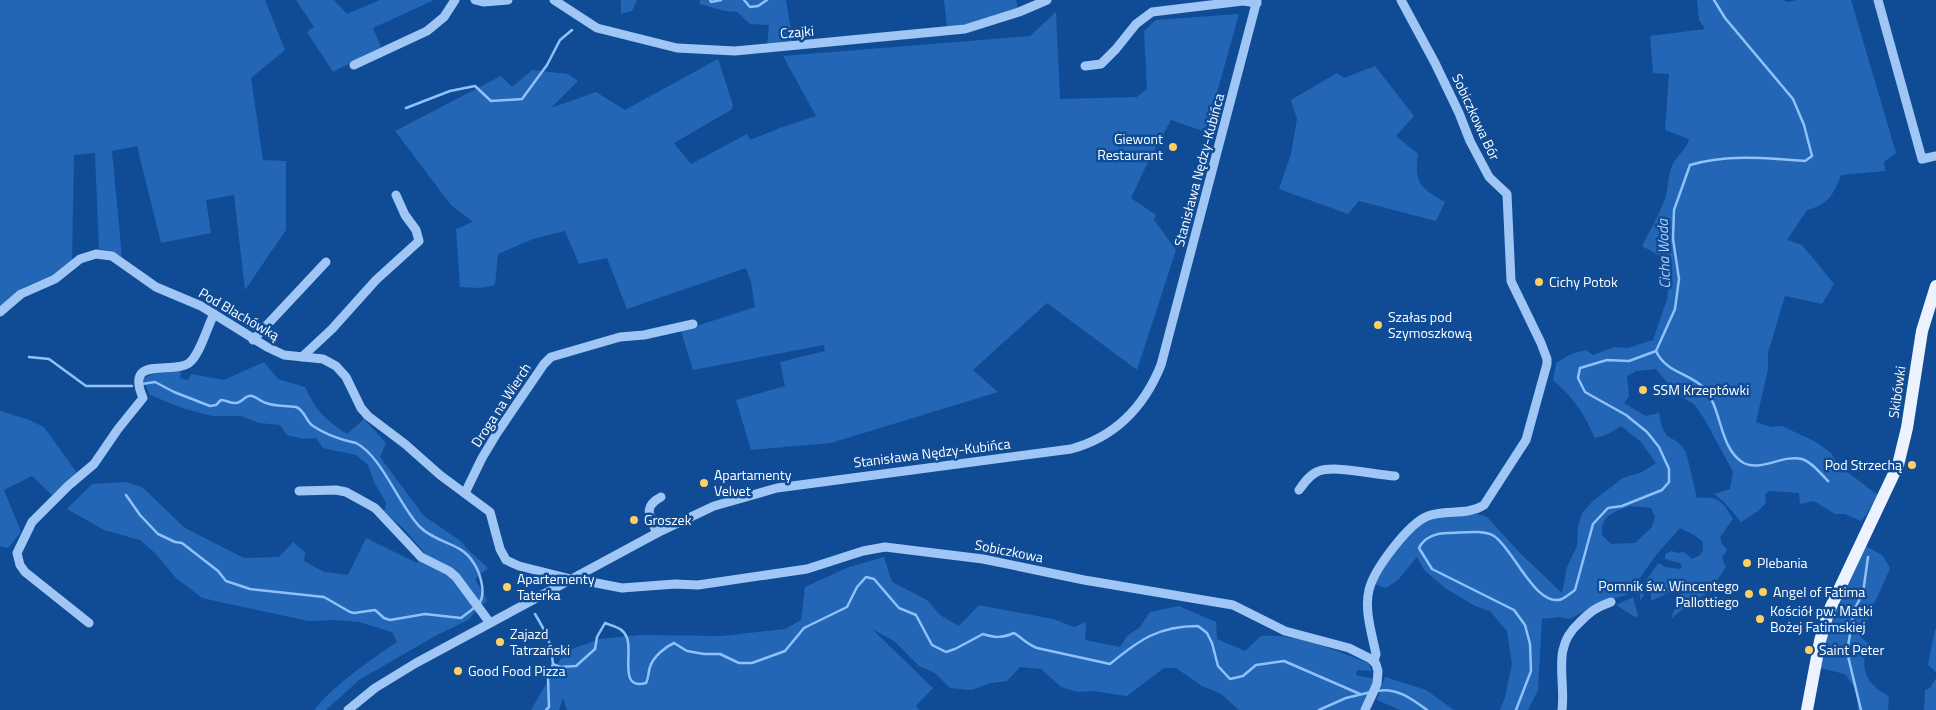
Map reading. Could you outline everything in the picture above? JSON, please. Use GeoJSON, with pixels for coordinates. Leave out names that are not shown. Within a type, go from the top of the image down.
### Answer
{"type":"FeatureCollection","features":[{"type":"Feature","properties":{"kind":"main road","name":"Skibówki"},"geometry":{"type":"LineString","coordinates":[[1807,710],[1820,641],[1828,613],[1893,478],[1902,452],[1921,335],[1936,286]]}},
{"type":"Feature","properties":{"kind":"street"},"geometry":{"type":"LineString","coordinates":[[354,65],[427,31],[444,17],[455,0]]}},
{"type":"Feature","properties":{"kind":"street"},"geometry":{"type":"LineString","coordinates":[[475,0],[484,2],[508,0]]}},
{"type":"Feature","properties":{"kind":"street","name":"Czajki"},"geometry":{"type":"LineString","coordinates":[[554,0],[596,28],[677,48],[735,51],[965,29],[1019,12],[1047,0]]}},
{"type":"Feature","properties":{"kind":"street","name":"Sobiczkowa Bór"},"geometry":{"type":"LineString","coordinates":[[1374,661],[1376,654],[1368,610],[1369,591],[1379,570],[1404,534],[1415,522],[1431,515],[1457,513],[1480,508],[1484,505],[1526,440],[1548,359],[1511,281],[1510,225],[1507,194],[1488,177],[1470,141],[1460,113],[1401,0]]}},
{"type":"Feature","properties":{"kind":"street"},"geometry":{"type":"LineString","coordinates":[[1878,0],[1922,159],[1936,156]]}},
{"type":"Feature","properties":{"kind":"street"},"geometry":{"type":"LineString","coordinates":[[1085,66],[1101,64],[1136,24],[1152,12],[1257,1]]}},
{"type":"Feature","properties":{"kind":"street","name":"Stanisława Nędzy-Kubińca"},"geometry":{"type":"LineString","coordinates":[[348,710],[375,688],[401,671],[657,533],[714,506],[774,488],[1071,449],[1097,440],[1123,423],[1141,404],[1161,365],[1257,1]]}},
{"type":"Feature","properties":{"kind":"street"},"geometry":{"type":"LineString","coordinates":[[302,357],[332,329],[376,280],[420,241],[416,230],[405,215],[396,195]]}},
{"type":"Feature","properties":{"kind":"street","name":"Pod Blachówką"},"geometry":{"type":"LineString","coordinates":[[0,312],[21,294],[55,279],[80,259],[88,255],[101,254],[112,256],[156,287],[201,306],[254,340],[284,355],[323,359],[336,366],[346,377],[361,408],[368,416],[490,512],[498,544],[506,560],[519,566],[575,577]]}},
{"type":"Feature","properties":{"kind":"street"},"geometry":{"type":"LineString","coordinates":[[254,340],[326,262]]}},
{"type":"Feature","properties":{"kind":"street"},"geometry":{"type":"LineString","coordinates":[[89,623],[25,572],[20,565],[17,553],[18,548],[32,522],[68,486],[94,464],[118,429],[143,398],[138,384],[138,380],[142,375],[148,370],[157,367],[178,367],[188,364],[198,352],[214,314]]}},
{"type":"Feature","properties":{"kind":"street","name":"Droga na Wierch"},"geometry":{"type":"LineString","coordinates":[[465,493],[497,433],[544,364],[551,358],[562,353],[620,337],[644,336],[694,324]]}},
{"type":"Feature","properties":{"kind":"street"},"geometry":{"type":"LineString","coordinates":[[1299,490],[1305,481],[1318,471],[1330,469],[1395,476]]}},
{"type":"Feature","properties":{"kind":"street"},"geometry":{"type":"LineString","coordinates":[[299,491],[336,490],[346,492],[375,508],[422,557],[449,571],[456,577],[490,622]]}},
{"type":"Feature","properties":{"kind":"street"},"geometry":{"type":"LineString","coordinates":[[657,533],[648,512],[650,505],[661,497]]}},
{"type":"Feature","properties":{"kind":"street","name":"Sobiczkowa"},"geometry":{"type":"LineString","coordinates":[[575,577],[622,588],[675,584],[698,585],[807,569],[863,551],[885,548],[953,554],[1084,580],[1233,605],[1285,631],[1341,645],[1374,661]]}},
{"type":"Feature","properties":{"kind":"street"},"geometry":{"type":"LineString","coordinates":[[1562,710],[1562,653],[1567,635],[1595,608],[1611,602]]}},
{"type":"Feature","properties":{"kind":"street"},"geometry":{"type":"LineString","coordinates":[[1367,707],[1377,684],[1378,671],[1374,661]]}},
{"type":"Feature","properties":{"kind":"shaded area"},"geometry":{"type":"Polygon","coordinates":[[[0,0],[265,0],[285,50],[251,78],[263,160],[286,161],[286,230],[245,290],[234,195],[206,200],[211,233],[161,243],[137,146],[112,151],[122,257],[112,251],[99,249],[95,153],[74,155],[72,261],[56,274],[24,287],[0,306],[0,0]]]}},
{"type":"Feature","properties":{"kind":"shaded area"},"geometry":{"type":"Polygon","coordinates":[[[296,0],[334,0],[347,14],[380,0],[434,0],[373,28],[381,47],[333,72],[307,32],[314,27],[296,0]]]}},
{"type":"Feature","properties":{"kind":"shaded area"},"geometry":{"type":"Polygon","coordinates":[[[621,0],[637,0],[632,11],[621,14],[621,0]]]}},
{"type":"Feature","properties":{"kind":"shaded area"},"geometry":{"type":"Polygon","coordinates":[[[700,0],[786,0],[793,43],[767,46],[769,25],[750,24],[737,12],[725,11],[700,4],[700,0]]]}},
{"type":"Feature","properties":{"kind":"shaded area"},"geometry":{"type":"Polygon","coordinates":[[[944,0],[1016,0],[1018,9],[979,22],[947,27],[944,0]]]}},
{"type":"Feature","properties":{"kind":"shaded area"},"geometry":{"type":"Polygon","coordinates":[[[1697,0],[1783,0],[1788,2],[1797,0],[1851,0],[1896,153],[1884,162],[1885,171],[1841,175],[1836,188],[1829,198],[1820,205],[1807,210],[1787,240],[1802,245],[1834,284],[1822,304],[1785,296],[1768,353],[1768,369],[1756,422],[1771,427],[1782,426],[1816,442],[1831,453],[1839,466],[1878,495],[1861,521],[1845,514],[1835,514],[1814,501],[1800,504],[1799,493],[1770,491],[1765,494],[1766,503],[1757,512],[1741,522],[1724,502],[1714,494],[1730,489],[1733,472],[1705,420],[1694,404],[1676,394],[1656,369],[1636,371],[1627,376],[1629,396],[1624,403],[1646,416],[1659,413],[1662,427],[1667,436],[1678,442],[1686,452],[1697,498],[1710,498],[1719,501],[1733,519],[1720,537],[1722,544],[1727,550],[1722,558],[1726,567],[1709,592],[1688,604],[1671,619],[1681,593],[1678,588],[1651,601],[1651,592],[1647,592],[1649,579],[1642,591],[1644,595],[1640,601],[1640,589],[1659,563],[1665,567],[1679,569],[1682,567],[1680,563],[1665,559],[1665,554],[1672,551],[1677,553],[1684,552],[1692,559],[1700,555],[1703,550],[1703,542],[1680,528],[1656,555],[1631,591],[1626,595],[1599,603],[1570,619],[1560,617],[1542,619],[1538,690],[1528,710],[1500,710],[1505,697],[1512,664],[1507,631],[1490,611],[1475,606],[1445,588],[1424,570],[1417,557],[1398,580],[1386,588],[1375,584],[1398,545],[1431,515],[1470,513],[1486,516],[1521,554],[1562,593],[1567,567],[1577,546],[1578,526],[1582,513],[1594,500],[1623,478],[1642,472],[1656,463],[1641,442],[1621,426],[1606,435],[1595,438],[1578,407],[1553,380],[1556,363],[1571,354],[1586,350],[1593,355],[1614,347],[1628,348],[1653,340],[1667,299],[1671,266],[1660,256],[1642,246],[1666,196],[1669,175],[1673,165],[1686,147],[1689,139],[1665,130],[1669,74],[1653,73],[1650,36],[1705,29],[1699,20],[1697,0]],[[1630,506],[1609,515],[1602,528],[1602,535],[1611,544],[1635,543],[1652,527],[1655,517],[1651,508],[1630,506]]]}},
{"type":"Feature","properties":{"kind":"shaded area"},"geometry":{"type":"Polygon","coordinates":[[[1056,12],[1060,99],[1137,97],[1147,89],[1144,31],[1156,20],[1239,14],[1206,132],[1171,120],[1131,198],[1156,215],[1154,220],[1176,250],[1137,370],[1047,303],[973,370],[998,392],[831,443],[751,450],[736,400],[785,386],[780,362],[825,351],[824,345],[693,370],[681,331],[755,307],[751,282],[746,268],[627,309],[607,258],[579,264],[565,231],[533,239],[498,254],[495,285],[480,288],[460,287],[456,229],[473,222],[451,205],[395,131],[501,76],[512,87],[532,70],[568,74],[578,81],[551,108],[596,92],[625,110],[718,59],[733,105],[731,110],[674,143],[691,164],[747,134],[750,140],[816,116],[783,56],[1030,36],[1056,12]]]}},
{"type":"Feature","properties":{"kind":"shaded area"},"geometry":{"type":"Polygon","coordinates":[[[1375,66],[1414,116],[1396,136],[1418,154],[1417,172],[1421,184],[1430,193],[1445,202],[1436,221],[1359,201],[1348,214],[1279,189],[1291,154],[1297,119],[1291,100],[1337,73],[1344,78],[1375,66]]]}},
{"type":"Feature","properties":{"kind":"shaded area"},"geometry":{"type":"Polygon","coordinates":[[[264,362],[278,379],[305,387],[322,414],[347,434],[364,419],[386,443],[380,457],[424,516],[462,542],[488,568],[475,579],[487,600],[468,620],[435,636],[359,680],[326,710],[314,710],[343,681],[397,642],[392,632],[359,622],[335,620],[308,621],[202,598],[175,577],[156,554],[140,540],[104,530],[67,509],[92,484],[125,482],[142,487],[185,528],[244,558],[279,557],[293,542],[305,552],[304,561],[324,572],[348,575],[366,538],[417,563],[425,553],[403,528],[384,512],[386,503],[374,482],[368,465],[356,455],[323,448],[316,438],[303,439],[287,435],[280,425],[259,423],[241,416],[212,416],[182,408],[150,395],[143,379],[157,373],[171,371],[181,372],[180,378],[188,380],[191,374],[224,380],[264,362]]]}},
{"type":"Feature","properties":{"kind":"shaded area"},"geometry":{"type":"Polygon","coordinates":[[[0,411],[27,419],[44,427],[77,473],[52,495],[32,476],[4,490],[21,532],[8,548],[0,546],[0,411]]]}},
{"type":"Feature","properties":{"kind":"shaded area"},"geometry":{"type":"Polygon","coordinates":[[[1866,546],[1883,556],[1890,568],[1871,611],[1862,638],[1871,646],[1865,656],[1865,670],[1873,685],[1889,696],[1888,710],[1858,710],[1857,691],[1845,674],[1820,668],[1831,622],[1866,546]]]}},
{"type":"Feature","properties":{"kind":"shaded area"},"geometry":{"type":"Polygon","coordinates":[[[884,557],[892,582],[927,600],[940,615],[959,626],[979,605],[1053,619],[1074,627],[1086,622],[1085,640],[1120,647],[1127,636],[1140,627],[1150,612],[1179,606],[1216,622],[1217,639],[1245,651],[1261,636],[1303,640],[1368,663],[1372,671],[1357,670],[1356,675],[1375,679],[1367,702],[1360,710],[1239,710],[1221,694],[1202,686],[1176,668],[1164,668],[1127,696],[1092,691],[1078,692],[1061,687],[1041,669],[1020,667],[1007,681],[991,683],[971,690],[950,688],[935,673],[919,666],[894,641],[872,629],[933,688],[916,706],[919,710],[567,710],[563,698],[559,710],[531,710],[560,660],[569,650],[600,639],[641,635],[722,636],[785,629],[801,620],[805,587],[849,567],[884,557]]]}},
{"type":"Feature","properties":{"kind":"shaded area"},"geometry":{"type":"Polygon","coordinates":[[[1633,597],[1638,616],[1635,617],[1616,605],[1633,597]]]}},
{"type":"Feature","properties":{"kind":"shaded area"},"geometry":{"type":"Polygon","coordinates":[[[1936,630],[1936,672],[1928,665],[1936,630]]]}},
{"type":"Feature","properties":{"kind":"shaded area"},"geometry":{"type":"Polygon","coordinates":[[[1385,677],[1426,690],[1454,710],[1400,710],[1377,700],[1385,677]]]}},
{"type":"Feature","properties":{"kind":"shaded area"},"geometry":{"type":"Polygon","coordinates":[[[1936,678],[1936,710],[1924,710],[1925,690],[1930,688],[1936,678]]]}},
{"type":"Feature","properties":{"kind":"waterway"},"geometry":{"type":"LineString","coordinates":[[710,0],[711,2],[721,0]]}},
{"type":"Feature","properties":{"kind":"waterway"},"geometry":{"type":"LineString","coordinates":[[744,0],[750,7],[758,6],[767,0]]}},
{"type":"Feature","properties":{"kind":"waterway","name":"Cicha Woda"},"geometry":{"type":"LineString","coordinates":[[1516,710],[1531,671],[1530,644],[1525,625],[1514,610],[1432,569],[1419,548],[1427,538],[1440,534],[1472,532],[1489,534],[1494,536],[1509,552],[1534,587],[1552,600],[1562,599],[1575,590],[1593,524],[1608,508],[1622,506],[1662,490],[1669,482],[1669,469],[1659,447],[1647,432],[1626,415],[1585,392],[1578,378],[1580,368],[1607,360],[1629,361],[1656,351],[1675,309],[1679,279],[1673,239],[1674,210],[1690,165],[1733,158],[1805,161],[1812,156],[1804,125],[1793,99],[1725,18],[1714,0]]}},
{"type":"Feature","properties":{"kind":"waterway"},"geometry":{"type":"LineString","coordinates":[[406,108],[450,91],[475,86],[491,101],[522,99],[547,65],[560,40],[572,30]]}},
{"type":"Feature","properties":{"kind":"waterway"},"geometry":{"type":"LineString","coordinates":[[1656,351],[1666,364],[1704,388],[1710,396],[1729,447],[1742,462],[1749,465],[1763,465],[1787,459],[1802,459],[1813,465],[1828,481]]}},
{"type":"Feature","properties":{"kind":"waterway"},"geometry":{"type":"LineString","coordinates":[[29,357],[49,359],[86,386],[132,386]]}},
{"type":"Feature","properties":{"kind":"waterway"},"geometry":{"type":"LineString","coordinates":[[142,384],[155,382],[174,392],[210,406],[216,405],[221,400],[238,403],[250,396],[270,404],[296,407],[317,428],[336,437],[356,443],[374,459],[412,518],[420,527],[427,533],[462,550],[468,555],[480,576],[482,593],[480,602]]}},
{"type":"Feature","properties":{"kind":"waterway"},"geometry":{"type":"LineString","coordinates":[[126,495],[140,515],[158,534],[175,542],[182,543],[218,571],[226,581],[250,589],[324,597],[350,612],[375,610],[384,618],[390,620],[425,614],[461,618],[474,608]]}},
{"type":"Feature","properties":{"kind":"waterway"},"geometry":{"type":"LineString","coordinates":[[1861,710],[1847,652],[1854,610],[1863,593],[1868,557]]}},
{"type":"Feature","properties":{"kind":"waterway"},"geometry":{"type":"LineString","coordinates":[[546,710],[549,707],[548,678],[553,664],[560,667],[576,666],[595,649],[597,637],[605,623],[621,629],[627,638],[628,669],[632,681],[637,684],[646,683],[654,660],[663,650],[674,643],[687,651],[720,654],[739,663],[752,663],[785,651],[804,628],[847,607],[857,587],[866,577],[874,579],[899,608],[916,615],[932,645],[946,652],[983,634],[999,637],[1014,633],[1037,648],[1110,664],[1130,648],[1150,636],[1171,629],[1198,626],[1207,633],[1212,643],[1218,666],[1230,679],[1243,676],[1256,665],[1284,661],[1360,694]]}},
{"type":"Feature","properties":{"kind":"waterway"},"geometry":{"type":"LineString","coordinates":[[535,614],[548,638],[553,664]]}},
{"type":"Feature","properties":{"kind":"waterway","name":"Cicha Woda"},"geometry":{"type":"LineString","coordinates":[[1377,691],[1397,692],[1410,698],[1427,710]]}},
{"type":"Feature","properties":{"kind":"waterway","name":"Cicha Woda"},"geometry":{"type":"LineString","coordinates":[[1319,710],[1346,698],[1371,692]]}},
{"type":"Feature","properties":{"kind":"place","name":"Giewont Restaurant"},"geometry":{"type":"Point","coordinates":[1173,147]}},
{"type":"Feature","properties":{"kind":"place","name":"Cichy Potok"},"geometry":{"type":"Point","coordinates":[1539,282]}},
{"type":"Feature","properties":{"kind":"place","name":"Szałas pod Szymoszkową"},"geometry":{"type":"Point","coordinates":[1378,325]}},
{"type":"Feature","properties":{"kind":"place","name":"SSM Krzeptówki"},"geometry":{"type":"Point","coordinates":[1643,390]}},
{"type":"Feature","properties":{"kind":"place","name":"Pod Strzechą"},"geometry":{"type":"Point","coordinates":[1912,465]}},
{"type":"Feature","properties":{"kind":"place","name":"Apartamenty Velvet"},"geometry":{"type":"Point","coordinates":[704,483]}},
{"type":"Feature","properties":{"kind":"place","name":"Groszek"},"geometry":{"type":"Point","coordinates":[634,520]}},
{"type":"Feature","properties":{"kind":"place","name":"Plebania"},"geometry":{"type":"Point","coordinates":[1747,563]}},
{"type":"Feature","properties":{"kind":"place","name":"Apartementy Taterka"},"geometry":{"type":"Point","coordinates":[507,587]}},
{"type":"Feature","properties":{"kind":"place","name":"Angel of Fatima"},"geometry":{"type":"Point","coordinates":[1763,592]}},
{"type":"Feature","properties":{"kind":"place","name":"Pomnik św. Wincentego Pallottiego"},"geometry":{"type":"Point","coordinates":[1749,594]}},
{"type":"Feature","properties":{"kind":"place","name":"Kościół pw. Matki Bożej Fatimskiej"},"geometry":{"type":"Point","coordinates":[1760,619]}},
{"type":"Feature","properties":{"kind":"place","name":"Zajazd Tatrzański"},"geometry":{"type":"Point","coordinates":[500,642]}},
{"type":"Feature","properties":{"kind":"place","name":"Saint Peter"},"geometry":{"type":"Point","coordinates":[1809,650]}},
{"type":"Feature","properties":{"kind":"place","name":"Good Food Pizza"},"geometry":{"type":"Point","coordinates":[458,671]}}]}
